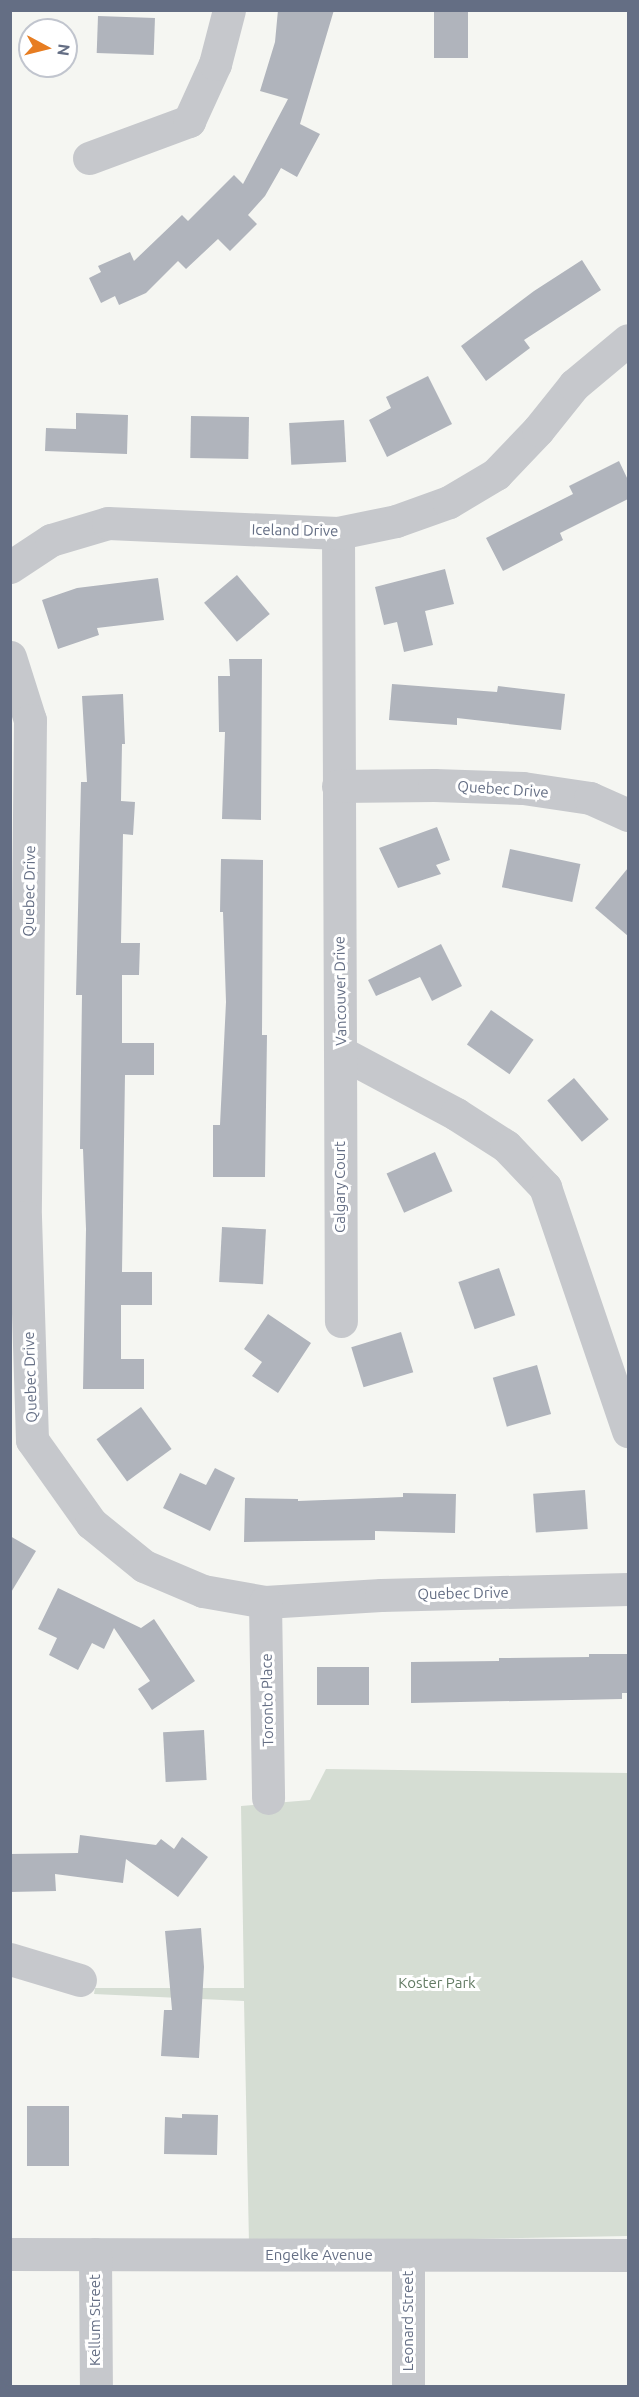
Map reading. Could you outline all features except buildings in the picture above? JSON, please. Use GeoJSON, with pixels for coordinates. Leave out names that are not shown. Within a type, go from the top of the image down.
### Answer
{"type":"FeatureCollection","features":[{"type":"Feature","properties":{"kind":"street"},"geometry":{"type":"LineString","coordinates":[[89,158],[189,121],[215,64],[229,10]]}},
{"type":"Feature","properties":{"kind":"street","name":"Iceland Drive"},"geometry":{"type":"LineString","coordinates":[[10,567],[51,540],[108,523],[338,533],[396,521],[450,502],[496,474],[538,430],[574,385],[628,340]]}},
{"type":"Feature","properties":{"kind":"street","name":"Vancouver Drive"},"geometry":{"type":"LineString","coordinates":[[338,533],[340,1052],[456,1114],[506,1146],[544,1187],[628,1431]]}},
{"type":"Feature","properties":{"kind":"street","name":"Quebec Drive"},"geometry":{"type":"LineString","coordinates":[[10,657],[30,720],[21,1440],[91,1523],[144,1566],[203,1591],[265,1602],[381,1595],[628,1589]]}},
{"type":"Feature","properties":{"kind":"street","name":"Quebec Drive"},"geometry":{"type":"LineString","coordinates":[[338,786],[434,785],[523,788],[590,798],[628,815]]}},
{"type":"Feature","properties":{"kind":"street","name":"Calgary Court"},"geometry":{"type":"LineString","coordinates":[[340,1052],[341,1321]]}},
{"type":"Feature","properties":{"kind":"street","name":"Toronto Place"},"geometry":{"type":"LineString","coordinates":[[265,1602],[268,1798]]}},
{"type":"Feature","properties":{"kind":"street"},"geometry":{"type":"LineString","coordinates":[[10,1959],[80,1980]]}},
{"type":"Feature","properties":{"kind":"street","name":"Engelke Avenue"},"geometry":{"type":"LineString","coordinates":[[10,2254],[628,2255]]}},
{"type":"Feature","properties":{"kind":"street","name":"Kellum Street"},"geometry":{"type":"LineString","coordinates":[[95,2254],[96,2386]]}},
{"type":"Feature","properties":{"kind":"street","name":"Leonard Street"},"geometry":{"type":"LineString","coordinates":[[408,2256],[408,2386]]}},
{"type":"Feature","properties":{"kind":"green space","name":"Koster Park"},"geometry":{"type":"Polygon","coordinates":[[[326,1769],[628,1773],[628,2236],[249,2243],[244,2001],[94,1994],[95,1988],[244,1988],[241,1806],[310,1800],[326,1769]]]}}]}
